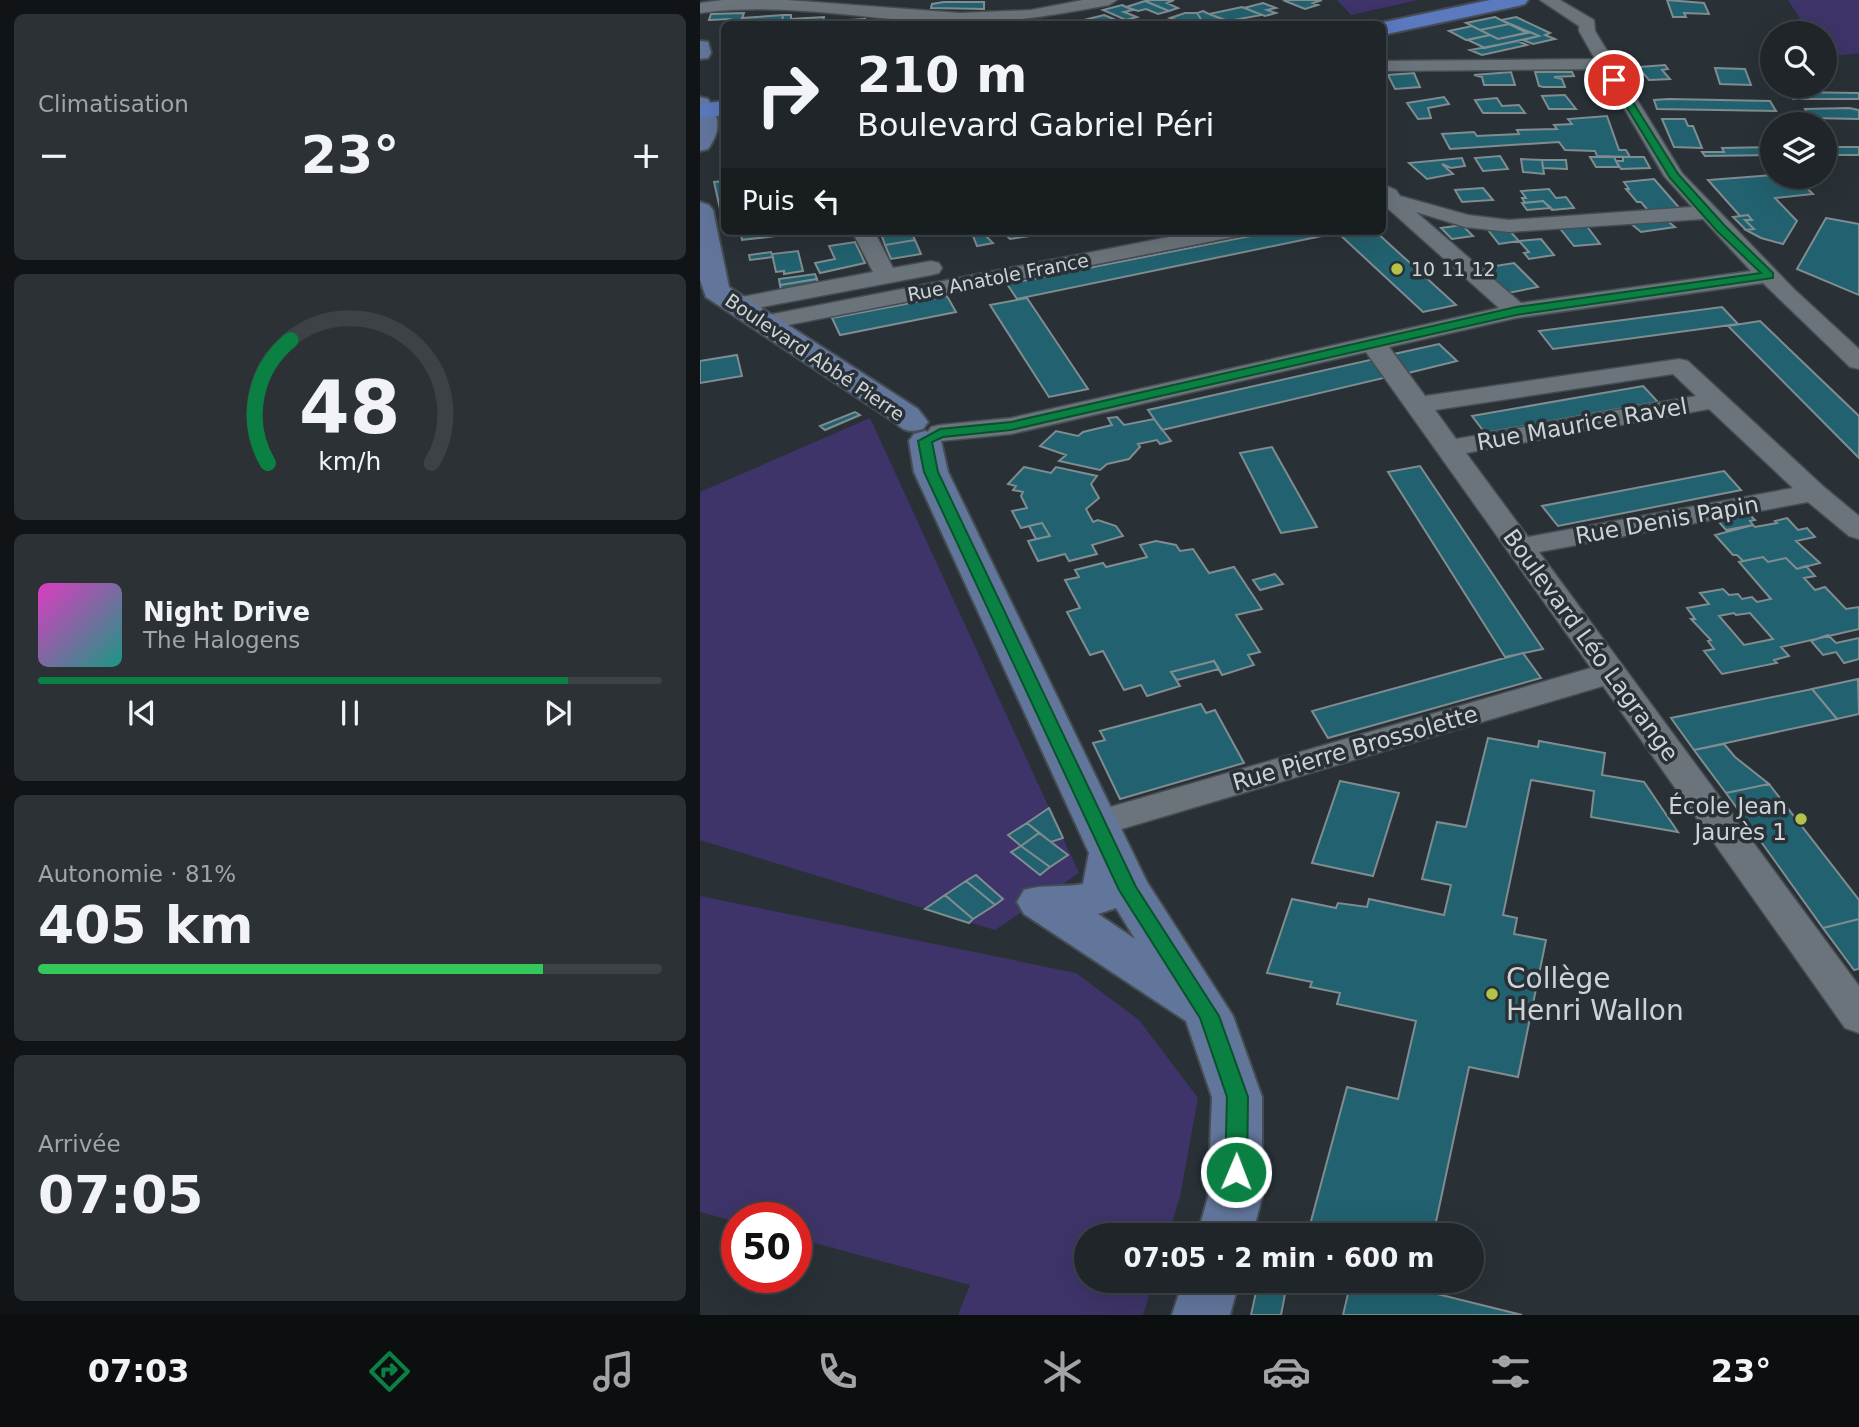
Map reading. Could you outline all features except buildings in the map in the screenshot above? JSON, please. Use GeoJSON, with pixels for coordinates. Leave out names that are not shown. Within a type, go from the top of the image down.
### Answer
{"type":"FeatureCollection","features":[{"type":"Feature","properties":{"kind":"main road"},"geometry":{"type":"LineString","coordinates":[[1373,21],[1471,0]]}},
{"type":"Feature","properties":{"kind":"main road"},"geometry":{"type":"LineString","coordinates":[[1386,28],[1518,0]]}},
{"type":"Feature","properties":{"kind":"main road"},"geometry":{"type":"LineString","coordinates":[[700,47],[700,53]]}},
{"type":"Feature","properties":{"kind":"main road"},"geometry":{"type":"LineString","coordinates":[[700,144],[708,129],[709,113]]}},
{"type":"Feature","properties":{"kind":"main road","name":"Boulevard Abbé Pierre"},"geometry":{"type":"LineString","coordinates":[[701,219],[716,291],[906,416],[926,432],[931,472],[1128,890],[1209,1016],[1237,1097],[1235,1197],[1228,1223]]}},
{"type":"Feature","properties":{"kind":"main road"},"geometry":{"type":"LineString","coordinates":[[1105,838],[1107,881],[1099,897],[1066,905],[1040,902],[1082,925],[1153,978],[1202,1006]]}},
{"type":"Feature","properties":{"kind":"main road"},"geometry":{"type":"LineString","coordinates":[[1201,1315],[1207,1293]]}},
{"type":"Feature","properties":{"kind":"street"},"geometry":{"type":"LineString","coordinates":[[700,8],[747,3],[960,18],[1032,20],[1109,0]]}},
{"type":"Feature","properties":{"kind":"street"},"geometry":{"type":"LineString","coordinates":[[1526,0],[1588,16]]}},
{"type":"Feature","properties":{"kind":"street"},"geometry":{"type":"LineString","coordinates":[[1556,8],[1588,16]]}},
{"type":"Feature","properties":{"kind":"street"},"geometry":{"type":"LineString","coordinates":[[1588,16],[1605,64],[1674,176],[1769,275],[1859,362]]}},
{"type":"Feature","properties":{"kind":"street"},"geometry":{"type":"LineString","coordinates":[[1386,66],[1605,64]]}},
{"type":"Feature","properties":{"kind":"street"},"geometry":{"type":"LineString","coordinates":[[1386,198],[1465,221],[1509,226],[1707,212]]}},
{"type":"Feature","properties":{"kind":"street"},"geometry":{"type":"LineString","coordinates":[[1386,199],[1516,311]]}},
{"type":"Feature","properties":{"kind":"street"},"geometry":{"type":"LineString","coordinates":[[865,235],[886,276]]}},
{"type":"Feature","properties":{"kind":"street"},"geometry":{"type":"LineString","coordinates":[[736,304],[1101,235]]}},
{"type":"Feature","properties":{"kind":"street","name":"Rue Anatole France"},"geometry":{"type":"LineString","coordinates":[[763,323],[1213,235]]}},
{"type":"Feature","properties":{"kind":"street"},"geometry":{"type":"LineString","coordinates":[[926,432],[1011,426],[1516,311],[1769,275]]}},
{"type":"Feature","properties":{"kind":"street","name":"Boulevard Léo Lagrange"},"geometry":{"type":"LineString","coordinates":[[1369,343],[1378,351],[1859,1017]]}},
{"type":"Feature","properties":{"kind":"street"},"geometry":{"type":"LineString","coordinates":[[1417,405],[1679,366],[1814,493],[1859,530]]}},
{"type":"Feature","properties":{"kind":"street","name":"Rue Maurice Ravel"},"geometry":{"type":"LineString","coordinates":[[1449,449],[1714,400]]}},
{"type":"Feature","properties":{"kind":"street","name":"Rue Denis Papin"},"geometry":{"type":"LineString","coordinates":[[1520,547],[1814,493]]}},
{"type":"Feature","properties":{"kind":"street","name":"Rue Pierre Brossolette"},"geometry":{"type":"LineString","coordinates":[[1105,838],[1611,673]]}},
{"type":"Feature","properties":{"kind":"shaded area"},"geometry":{"type":"Polygon","coordinates":[[[1337,0],[1418,0],[1351,15],[1337,0]]]}},
{"type":"Feature","properties":{"kind":"shaded area"},"geometry":{"type":"Polygon","coordinates":[[[1788,0],[1859,0],[1859,53],[1837,56],[1837,21],[1801,21],[1788,0]]]}},
{"type":"Feature","properties":{"kind":"shaded area"},"geometry":{"type":"Polygon","coordinates":[[[870,418],[1079,873],[995,930],[700,840],[700,492],[870,418]]]}},
{"type":"Feature","properties":{"kind":"shaded area"},"geometry":{"type":"Polygon","coordinates":[[[700,896],[1076,973],[1139,1020],[1198,1098],[1180,1197],[1172,1223],[1074,1223],[1074,1293],[1150,1293],[1143,1315],[958,1315],[970,1285],[812,1242],[812,1202],[721,1202],[721,1218],[700,1212],[700,896]]]}},
{"type":"Feature","properties":{"kind":"place","name":"10 11 12"},"geometry":{"type":"Point","coordinates":[1397,269]}},
{"type":"Feature","properties":{"kind":"place","name":"École Jean Jaurès 1"},"geometry":{"type":"Point","coordinates":[1801,819]}},
{"type":"Feature","properties":{"kind":"place","name":"Collège Henri Wallon"},"geometry":{"type":"Point","coordinates":[1492,994]}},
{"type":"Feature","properties":{"kind":"route"},"geometry":{"type":"LineString","coordinates":[[1236,1172],[1237,1097],[1209,1016],[1128,890],[1073,767],[931,472],[925,441],[940,433],[1011,426],[1516,311],[1769,275],[1674,176],[1614,80]]}}]}
